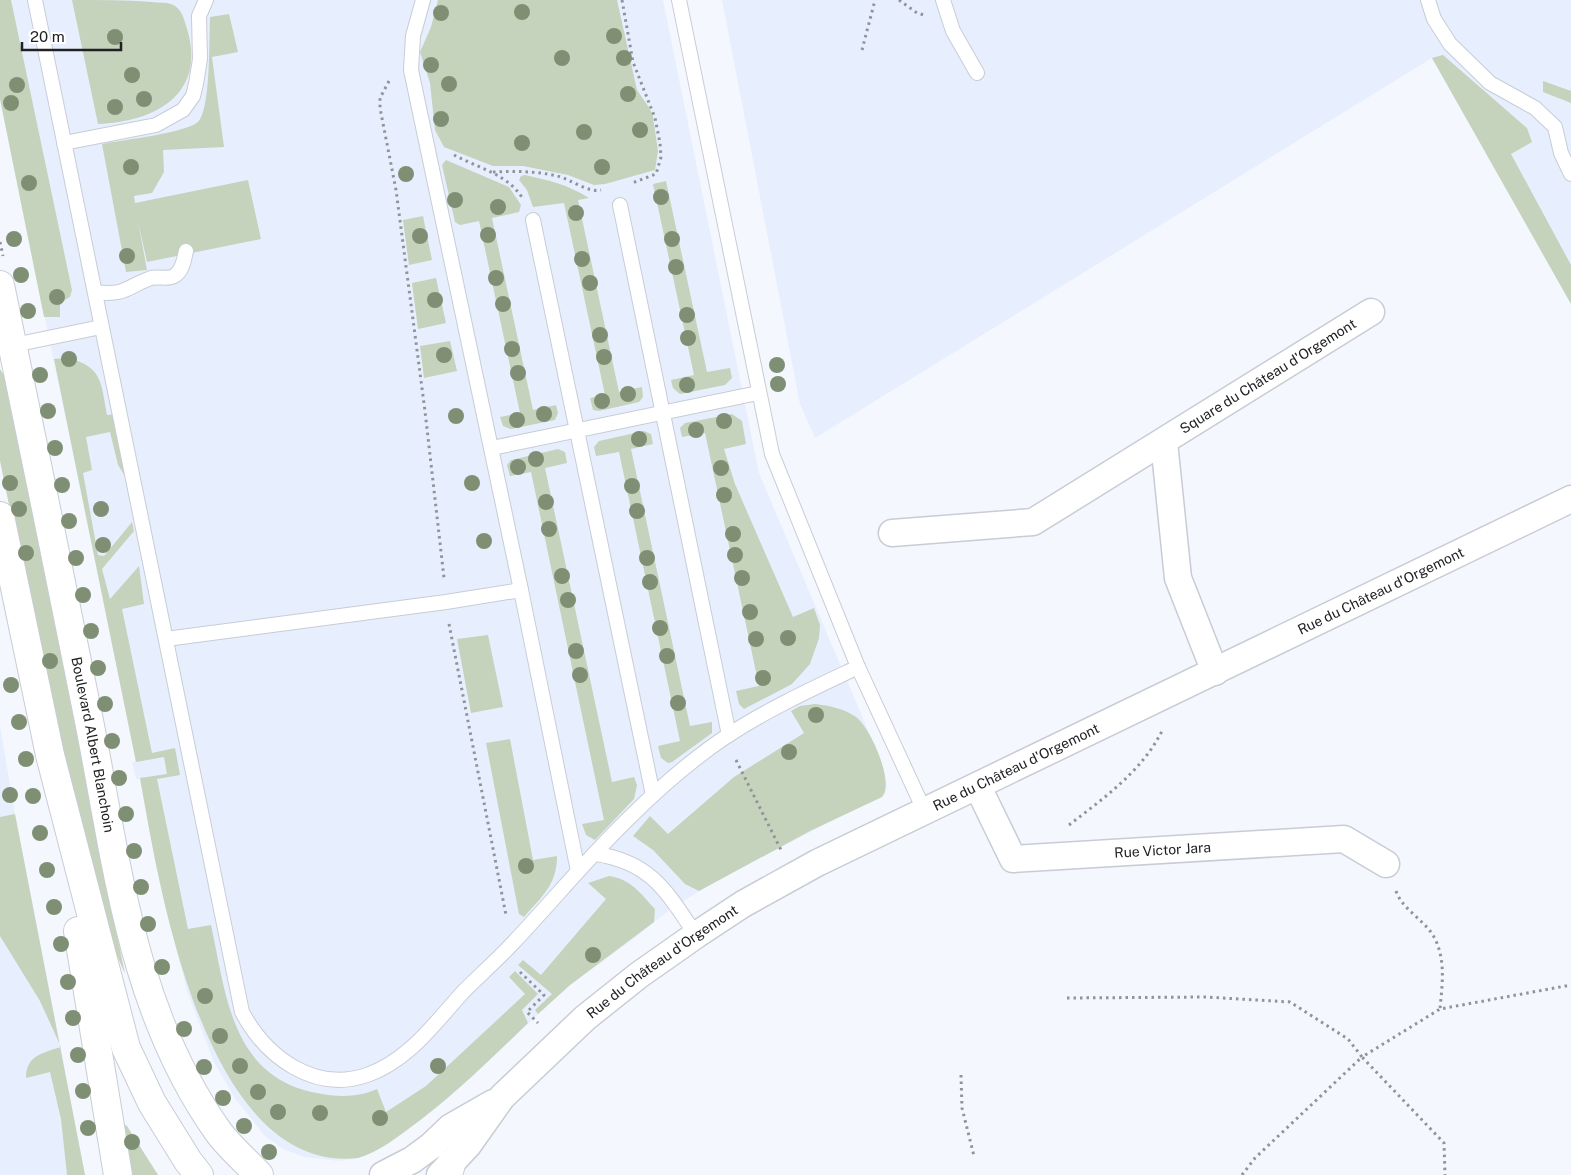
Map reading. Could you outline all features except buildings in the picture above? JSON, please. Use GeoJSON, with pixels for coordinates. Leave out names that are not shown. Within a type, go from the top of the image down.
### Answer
{"type":"FeatureCollection","features":[{"type":"Feature","properties":{"kind":"street","name":"Boulevard Albert Blanchoin"},"geometry":{"type":"LineString","coordinates":[[0,285],[6,347],[89,717],[122,902],[149,996],[170,1051],[218,1131],[259,1175]]}},
{"type":"Feature","properties":{"kind":"street","name":"Square du Château d'Orgemont"},"geometry":{"type":"LineString","coordinates":[[892,532],[1033,522],[1371,312]]}},
{"type":"Feature","properties":{"kind":"street","name":"Square du Château d'Orgemont"},"geometry":{"type":"LineString","coordinates":[[1164,442],[1178,578],[1215,672]]}},
{"type":"Feature","properties":{"kind":"street","name":"Rue du Château d'Orgemont"},"geometry":{"type":"LineString","coordinates":[[446,1171],[468,1145],[502,1097],[585,1018],[639,975],[743,904],[817,863],[978,787],[1571,499]]}},
{"type":"Feature","properties":{"kind":"street"},"geometry":{"type":"LineString","coordinates":[[0,516],[4,558],[50,755],[126,1048],[152,1103],[199,1175]]}},
{"type":"Feature","properties":{"kind":"street"},"geometry":{"type":"LineString","coordinates":[[50,755],[118,1175]]}},
{"type":"Feature","properties":{"kind":"street","name":"Rue Victor Jara"},"geometry":{"type":"LineString","coordinates":[[978,787],[1013,859],[1344,839],[1386,864]]}},
{"type":"Feature","properties":{"kind":"street","name":"Rue du Château d'Orgemont"},"geometry":{"type":"LineString","coordinates":[[383,1175],[412,1160],[431,1146],[450,1128],[502,1097]]}},
{"type":"Feature","properties":{"kind":"lane"},"geometry":{"type":"LineString","coordinates":[[35,0],[101,327],[116,385],[242,1012],[264,1046],[292,1067],[318,1076],[350,1078],[367,1075],[412,1049],[624,822],[687,765],[726,736],[796,697],[858,667]]}},
{"type":"Feature","properties":{"kind":"lane"},"geometry":{"type":"LineString","coordinates":[[64,143],[156,125],[183,110],[193,96],[196,84],[200,59],[199,16],[206,0]]}},
{"type":"Feature","properties":{"kind":"lane"},"geometry":{"type":"LineString","coordinates":[[423,0],[413,36],[411,70],[492,448],[578,871]]}},
{"type":"Feature","properties":{"kind":"lane"},"geometry":{"type":"LineString","coordinates":[[679,0],[772,454],[858,667],[925,812]]}},
{"type":"Feature","properties":{"kind":"lane"},"geometry":{"type":"LineString","coordinates":[[944,0],[953,31],[977,73]]}},
{"type":"Feature","properties":{"kind":"lane"},"geometry":{"type":"LineString","coordinates":[[1428,0],[1434,19],[1450,44],[1490,83],[1535,108],[1555,127],[1561,153],[1571,174]]}},
{"type":"Feature","properties":{"kind":"lane"},"geometry":{"type":"LineString","coordinates":[[620,204],[726,736]]}},
{"type":"Feature","properties":{"kind":"lane"},"geometry":{"type":"LineString","coordinates":[[533,220],[653,796]]}},
{"type":"Feature","properties":{"kind":"lane"},"geometry":{"type":"LineString","coordinates":[[95,292],[118,293],[131,289],[150,278],[175,276],[180,271],[186,251]]}},
{"type":"Feature","properties":{"kind":"lane"},"geometry":{"type":"LineString","coordinates":[[6,347],[101,327]]}},
{"type":"Feature","properties":{"kind":"lane"},"geometry":{"type":"LineString","coordinates":[[492,448],[758,393]]}},
{"type":"Feature","properties":{"kind":"lane"},"geometry":{"type":"LineString","coordinates":[[166,640],[521,590]]}},
{"type":"Feature","properties":{"kind":"lane"},"geometry":{"type":"LineString","coordinates":[[596,854],[630,862],[646,871],[660,883],[696,935]]}},
{"type":"Feature","properties":{"kind":"path"},"geometry":{"type":"LineString","coordinates":[[622,0],[633,62],[655,118],[661,157],[656,174],[630,183]]}},
{"type":"Feature","properties":{"kind":"path"},"geometry":{"type":"LineString","coordinates":[[862,50],[875,0]]}},
{"type":"Feature","properties":{"kind":"path"},"geometry":{"type":"LineString","coordinates":[[898,0],[917,13],[929,14]]}},
{"type":"Feature","properties":{"kind":"path"},"geometry":{"type":"LineString","coordinates":[[392,78],[383,89],[380,108],[396,190],[443,553],[444,581]]}},
{"type":"Feature","properties":{"kind":"path"},"geometry":{"type":"LineString","coordinates":[[427,140],[472,164],[493,172],[510,183],[520,193],[533,220]]}},
{"type":"Feature","properties":{"kind":"path"},"geometry":{"type":"LineString","coordinates":[[493,172],[520,170],[557,176],[594,192],[608,188]]}},
{"type":"Feature","properties":{"kind":"path"},"geometry":{"type":"LineString","coordinates":[[447,615],[517,969],[544,995],[527,1012],[538,1023]]}},
{"type":"Feature","properties":{"kind":"path"},"geometry":{"type":"LineString","coordinates":[[1036,858],[1058,834],[1118,786],[1144,759],[1165,725]]}},
{"type":"Feature","properties":{"kind":"path"},"geometry":{"type":"LineString","coordinates":[[726,736],[784,858]]}},
{"type":"Feature","properties":{"kind":"path"},"geometry":{"type":"LineString","coordinates":[[1386,864],[1399,901],[1435,938],[1444,970],[1440,1009]]}},
{"type":"Feature","properties":{"kind":"path"},"geometry":{"type":"LineString","coordinates":[[1242,1175],[1267,1146],[1362,1056],[1440,1009],[1571,985]]}},
{"type":"Feature","properties":{"kind":"path"},"geometry":{"type":"LineString","coordinates":[[1067,998],[1206,997],[1290,1002],[1348,1040],[1444,1144],[1445,1175]]}},
{"type":"Feature","properties":{"kind":"path"},"geometry":{"type":"LineString","coordinates":[[961,1076],[962,1108],[974,1156]]}},
{"type":"Feature","properties":{"kind":"shaded area"},"geometry":{"type":"Polygon","coordinates":[[[0,0],[663,0],[759,473],[873,742],[884,770],[887,786],[886,793],[878,799],[850,811],[704,888],[668,911],[570,985],[438,1107],[375,1151],[359,1158],[339,1161],[304,1157],[283,1149],[265,1136],[234,1097],[213,1060],[188,994],[164,902],[140,779],[136,779],[132,762],[136,761],[0,99],[0,0]]]}},
{"type":"Feature","properties":{"kind":"shaded area"},"geometry":{"type":"Polygon","coordinates":[[[722,0],[1571,0],[1571,304],[1432,58],[815,438],[800,404],[722,0]]]}},
{"type":"Feature","properties":{"kind":"shaded area"},"geometry":{"type":"Polygon","coordinates":[[[0,726],[15,814],[85,1175],[0,1175],[0,726]]]}},
{"type":"Feature","properties":{"kind":"green space"},"geometry":{"type":"Polygon","coordinates":[[[0,0],[11,0],[72,290],[70,297],[60,303],[60,317],[44,317],[0,99],[0,0]]]}},
{"type":"Feature","properties":{"kind":"green space"},"geometry":{"type":"Polygon","coordinates":[[[72,0],[122,0],[164,3],[178,8],[185,21],[191,52],[190,71],[183,87],[171,100],[156,110],[119,122],[98,124],[72,0]]]}},
{"type":"Feature","properties":{"kind":"green space"},"geometry":{"type":"Polygon","coordinates":[[[438,0],[617,0],[637,90],[653,117],[658,151],[655,170],[605,184],[594,185],[568,175],[523,166],[493,166],[444,147],[435,130],[430,83],[420,52],[431,27],[438,0]]]}},
{"type":"Feature","properties":{"kind":"green space"},"geometry":{"type":"Polygon","coordinates":[[[229,14],[238,52],[212,57],[224,147],[163,150],[164,172],[152,193],[134,196],[135,203],[248,180],[261,239],[147,262],[138,221],[147,270],[126,272],[102,144],[167,133],[180,130],[198,122],[202,115],[207,89],[210,17],[229,14]]]}},
{"type":"Feature","properties":{"kind":"green space"},"geometry":{"type":"Polygon","coordinates":[[[1443,55],[1527,128],[1532,142],[1511,154],[1571,265],[1571,304],[1432,58],[1443,55]]]}},
{"type":"Feature","properties":{"kind":"green space"},"geometry":{"type":"Polygon","coordinates":[[[1543,81],[1571,91],[1571,103],[1543,92],[1543,81]]]}},
{"type":"Feature","properties":{"kind":"green space"},"geometry":{"type":"Polygon","coordinates":[[[446,160],[509,187],[521,205],[519,212],[492,218],[533,410],[556,405],[558,413],[555,420],[511,429],[503,426],[500,417],[520,413],[479,221],[460,225],[455,222],[442,165],[446,160]]]}},
{"type":"Feature","properties":{"kind":"green space"},"geometry":{"type":"Polygon","coordinates":[[[525,175],[566,186],[589,198],[578,200],[619,392],[642,387],[643,397],[639,402],[599,411],[593,410],[590,398],[605,395],[564,203],[533,207],[527,190],[519,180],[521,176],[525,175]]]}},
{"type":"Feature","properties":{"kind":"green space"},"geometry":{"type":"Polygon","coordinates":[[[666,181],[707,372],[730,368],[732,378],[725,385],[680,394],[673,388],[671,380],[694,375],[653,184],[666,181]]]}},
{"type":"Feature","properties":{"kind":"green space"},"geometry":{"type":"Polygon","coordinates":[[[423,216],[432,260],[409,265],[403,220],[423,216]]]}},
{"type":"Feature","properties":{"kind":"green space"},"geometry":{"type":"Polygon","coordinates":[[[436,278],[446,323],[418,329],[412,283],[436,278]]]}},
{"type":"Feature","properties":{"kind":"green space"},"geometry":{"type":"Polygon","coordinates":[[[450,341],[457,371],[424,378],[420,346],[450,341]]]}},
{"type":"Feature","properties":{"kind":"green space"},"geometry":{"type":"Polygon","coordinates":[[[68,358],[88,366],[94,372],[101,385],[107,415],[117,414],[125,476],[118,465],[110,432],[86,437],[92,470],[83,473],[98,555],[104,556],[132,522],[134,531],[102,569],[110,599],[139,566],[144,604],[122,609],[152,753],[175,748],[180,775],[157,779],[188,929],[211,925],[228,1004],[237,1029],[250,1051],[266,1070],[288,1084],[317,1093],[347,1096],[377,1089],[386,1112],[426,1086],[525,994],[509,977],[515,971],[538,994],[522,1010],[528,1023],[484,1065],[423,1118],[390,1142],[365,1156],[358,1158],[305,1151],[261,1120],[226,1072],[198,1012],[176,947],[160,882],[140,778],[167,774],[164,757],[136,762],[54,359],[68,358]]]}},
{"type":"Feature","properties":{"kind":"green space"},"geometry":{"type":"Polygon","coordinates":[[[0,369],[5,377],[125,974],[109,937],[76,831],[0,461],[0,369]]]}},
{"type":"Feature","properties":{"kind":"green space"},"geometry":{"type":"Polygon","coordinates":[[[732,414],[742,421],[746,444],[724,449],[735,484],[793,617],[814,608],[820,625],[819,638],[810,664],[792,684],[744,709],[739,704],[736,691],[759,686],[705,433],[682,437],[680,428],[685,423],[732,414]]]}},
{"type":"Feature","properties":{"kind":"green space"},"geometry":{"type":"Polygon","coordinates":[[[644,431],[651,434],[653,444],[631,449],[690,726],[712,722],[712,733],[668,763],[661,758],[658,746],[680,741],[619,452],[596,456],[594,447],[599,441],[644,431]]]}},
{"type":"Feature","properties":{"kind":"green space"},"geometry":{"type":"Polygon","coordinates":[[[558,449],[565,452],[567,463],[545,468],[612,782],[634,777],[637,785],[634,799],[595,840],[586,835],[582,824],[604,820],[531,472],[510,476],[507,465],[511,460],[558,449]]]}},
{"type":"Feature","properties":{"kind":"green space"},"geometry":{"type":"Polygon","coordinates":[[[488,635],[503,707],[471,713],[457,639],[488,635]]]}},
{"type":"Feature","properties":{"kind":"green space"},"geometry":{"type":"Polygon","coordinates":[[[815,704],[841,709],[856,717],[862,723],[874,743],[883,768],[885,790],[882,797],[810,831],[699,891],[685,884],[653,850],[633,836],[650,816],[668,834],[734,777],[804,733],[791,711],[800,706],[815,704]]]}},
{"type":"Feature","properties":{"kind":"green space"},"geometry":{"type":"Polygon","coordinates":[[[510,739],[533,860],[557,856],[551,883],[524,917],[519,914],[486,743],[510,739]]]}},
{"type":"Feature","properties":{"kind":"green space"},"geometry":{"type":"Polygon","coordinates":[[[15,814],[60,1044],[40,1001],[0,936],[0,817],[15,814]]]}},
{"type":"Feature","properties":{"kind":"green space"},"geometry":{"type":"Polygon","coordinates":[[[609,876],[624,880],[640,893],[655,909],[654,922],[570,985],[538,1014],[535,1010],[552,994],[518,965],[523,960],[541,975],[606,899],[588,883],[609,876]]]}},
{"type":"Feature","properties":{"kind":"green space"},"geometry":{"type":"Polygon","coordinates":[[[60,1047],[85,1175],[67,1175],[61,1119],[50,1072],[26,1078],[29,1064],[32,1060],[42,1053],[60,1047]]]}},
{"type":"Feature","properties":{"kind":"green space"},"geometry":{"type":"Polygon","coordinates":[[[121,1123],[127,1126],[158,1175],[125,1175],[121,1123]]]}}]}
